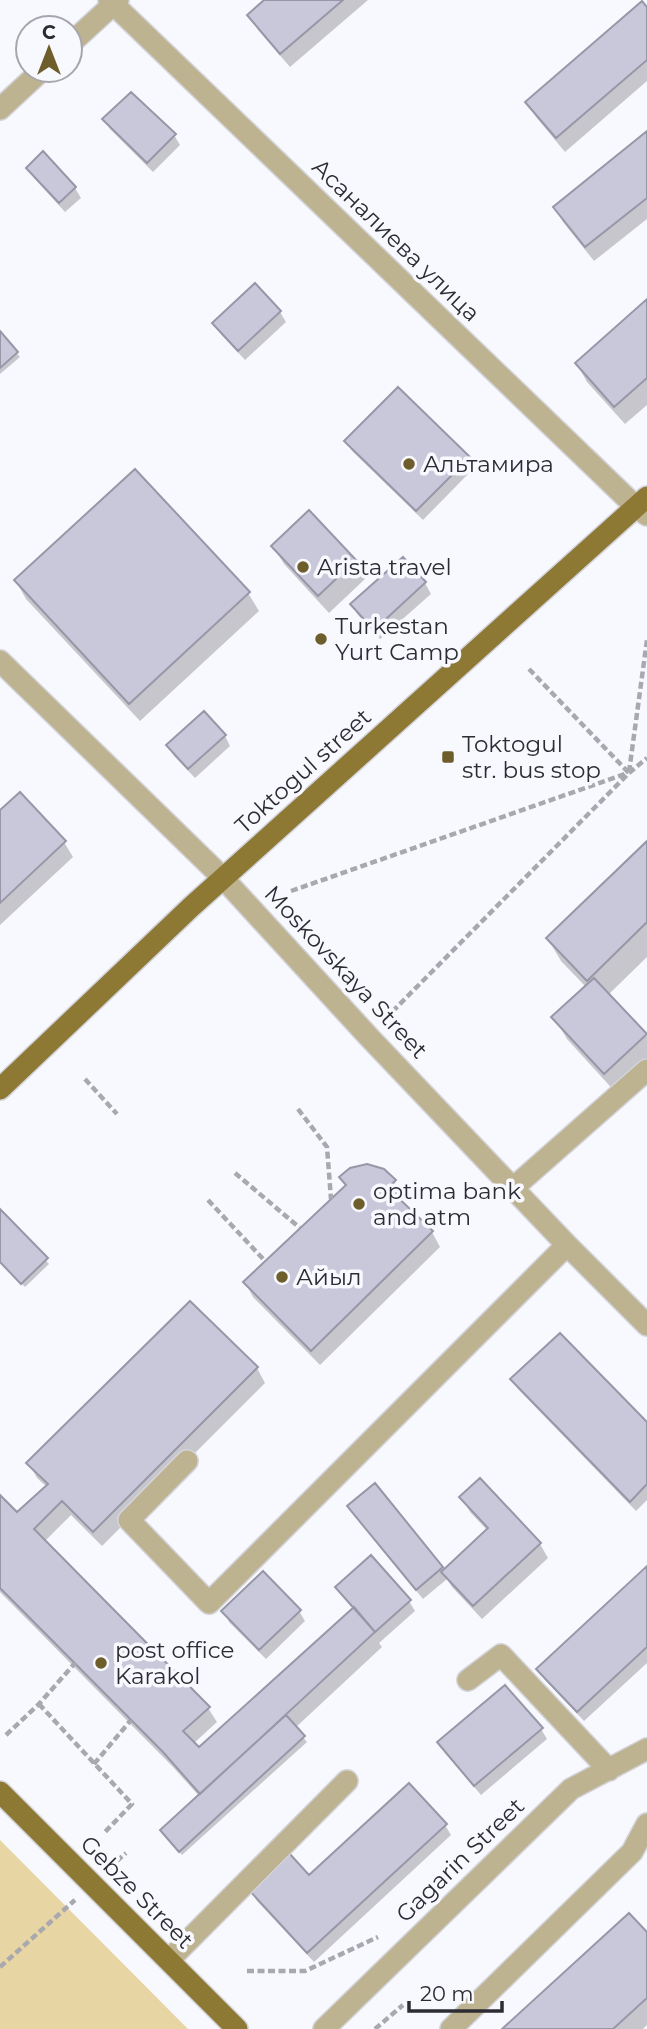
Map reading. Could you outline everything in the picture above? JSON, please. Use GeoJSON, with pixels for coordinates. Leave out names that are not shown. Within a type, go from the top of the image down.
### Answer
{"type":"FeatureCollection","features":[{"type":"Feature","properties":{"kind":"main road","name":"Toktogul street"},"geometry":{"type":"LineString","coordinates":[[0,1089],[223,878],[643,507]]}},
{"type":"Feature","properties":{"kind":"main road","name":"Gebze Street"},"geometry":{"type":"LineString","coordinates":[[0,1792],[236,2029]]}},
{"type":"Feature","properties":{"kind":"street"},"geometry":{"type":"LineString","coordinates":[[84,30],[113,1]]}},
{"type":"Feature","properties":{"kind":"street","name":"Асаналиева улица"},"geometry":{"type":"LineString","coordinates":[[113,1],[643,507]]}},
{"type":"Feature","properties":{"kind":"street"},"geometry":{"type":"LineString","coordinates":[[0,109],[27,84]]}},
{"type":"Feature","properties":{"kind":"street","name":"Moskovskaya Street"},"geometry":{"type":"LineString","coordinates":[[0,662],[223,878],[368,1036],[647,1325]]}},
{"type":"Feature","properties":{"kind":"street"},"geometry":{"type":"LineString","coordinates":[[513,1188],[647,1070]]}},
{"type":"Feature","properties":{"kind":"street"},"geometry":{"type":"LineString","coordinates":[[187,1461],[129,1520],[209,1603],[567,1245]]}},
{"type":"Feature","properties":{"kind":"street"},"geometry":{"type":"LineString","coordinates":[[468,1680],[500,1655],[608,1770]]}},
{"type":"Feature","properties":{"kind":"street","name":"Gagarin Street"},"geometry":{"type":"LineString","coordinates":[[324,2029],[570,1789],[647,1749]]}},
{"type":"Feature","properties":{"kind":"street"},"geometry":{"type":"LineString","coordinates":[[169,1961],[346,1781]]}},
{"type":"Feature","properties":{"kind":"street"},"geometry":{"type":"LineString","coordinates":[[451,2029],[632,1852],[647,1824]]}},
{"type":"Feature","properties":{"kind":"path"},"geometry":{"type":"LineString","coordinates":[[629,773],[647,640]]}},
{"type":"Feature","properties":{"kind":"path"},"geometry":{"type":"LineString","coordinates":[[529,669],[629,773]]}},
{"type":"Feature","properties":{"kind":"path"},"geometry":{"type":"LineString","coordinates":[[368,1036],[647,758]]}},
{"type":"Feature","properties":{"kind":"path"},"geometry":{"type":"LineString","coordinates":[[291,891],[629,773]]}},
{"type":"Feature","properties":{"kind":"path"},"geometry":{"type":"LineString","coordinates":[[85,1079],[117,1114]]}},
{"type":"Feature","properties":{"kind":"path"},"geometry":{"type":"LineString","coordinates":[[298,1108],[327,1147],[331,1199]]}},
{"type":"Feature","properties":{"kind":"path"},"geometry":{"type":"LineString","coordinates":[[235,1173],[300,1228]]}},
{"type":"Feature","properties":{"kind":"path"},"geometry":{"type":"LineString","coordinates":[[208,1200],[265,1261]]}},
{"type":"Feature","properties":{"kind":"path"},"geometry":{"type":"LineString","coordinates":[[6,1735],[75,1664]]}},
{"type":"Feature","properties":{"kind":"path"},"geometry":{"type":"LineString","coordinates":[[39,1704],[132,1804],[105,1832]]}},
{"type":"Feature","properties":{"kind":"path"},"geometry":{"type":"LineString","coordinates":[[94,1764],[131,1720]]}},
{"type":"Feature","properties":{"kind":"path"},"geometry":{"type":"LineString","coordinates":[[0,1967],[67,1906]]}},
{"type":"Feature","properties":{"kind":"path"},"geometry":{"type":"LineString","coordinates":[[247,1971],[305,1971],[380,1937]]}},
{"type":"Feature","properties":{"kind":"path"},"geometry":{"type":"LineString","coordinates":[[375,2029],[403,2005]]}},
{"type":"Feature","properties":{"kind":"shaded area"},"geometry":{"type":"Polygon","coordinates":[[[0,1840],[188,2029],[0,2029],[0,1840]]]}},
{"type":"Feature","properties":{"kind":"building"},"geometry":{"type":"Polygon","coordinates":[[[264,0],[343,0],[280,54],[247,15],[264,0]]]}},
{"type":"Feature","properties":{"kind":"building"},"geometry":{"type":"Polygon","coordinates":[[[642,1],[647,7],[647,60],[556,138],[525,102],[642,1]]]}},
{"type":"Feature","properties":{"kind":"building"},"geometry":{"type":"Polygon","coordinates":[[[131,92],[176,134],[147,163],[102,119],[131,92]]]}},
{"type":"Feature","properties":{"kind":"building"},"geometry":{"type":"Polygon","coordinates":[[[647,131],[647,198],[585,247],[553,207],[647,131]]]}},
{"type":"Feature","properties":{"kind":"building"},"geometry":{"type":"Polygon","coordinates":[[[43,151],[76,187],[59,203],[26,168],[43,151]]]}},
{"type":"Feature","properties":{"kind":"building"},"geometry":{"type":"Polygon","coordinates":[[[255,283],[281,311],[238,351],[212,323],[255,283]]]}},
{"type":"Feature","properties":{"kind":"building"},"geometry":{"type":"Polygon","coordinates":[[[647,299],[647,378],[614,407],[575,363],[647,299]]]}},
{"type":"Feature","properties":{"kind":"building"},"geometry":{"type":"Polygon","coordinates":[[[0,331],[18,352],[0,368],[0,331]]]}},
{"type":"Feature","properties":{"kind":"building"},"geometry":{"type":"Polygon","coordinates":[[[398,387],[470,457],[416,511],[344,441],[398,387]]]}},
{"type":"Feature","properties":{"kind":"building"},"geometry":{"type":"Polygon","coordinates":[[[135,469],[250,592],[129,704],[14,580],[135,469]]]}},
{"type":"Feature","properties":{"kind":"building"},"geometry":{"type":"Polygon","coordinates":[[[309,510],[356,560],[318,596],[271,546],[309,510]]]}},
{"type":"Feature","properties":{"kind":"building"},"geometry":{"type":"Polygon","coordinates":[[[403,557],[426,582],[374,630],[350,604],[403,557]]]}},
{"type":"Feature","properties":{"kind":"building"},"geometry":{"type":"Polygon","coordinates":[[[204,711],[226,735],[188,769],[166,745],[204,711]]]}},
{"type":"Feature","properties":{"kind":"building"},"geometry":{"type":"Polygon","coordinates":[[[20,792],[66,841],[0,903],[0,810],[20,792]]]}},
{"type":"Feature","properties":{"kind":"building"},"geometry":{"type":"Polygon","coordinates":[[[647,841],[647,922],[587,981],[546,938],[647,841]]]}},
{"type":"Feature","properties":{"kind":"building"},"geometry":{"type":"Polygon","coordinates":[[[594,978],[647,1034],[604,1074],[551,1017],[594,978]]]}},
{"type":"Feature","properties":{"kind":"building"},"geometry":{"type":"Polygon","coordinates":[[[367,1164],[384,1169],[396,1180],[388,1188],[433,1231],[311,1351],[243,1282],[346,1185],[339,1177],[350,1168],[367,1164]]]}},
{"type":"Feature","properties":{"kind":"building"},"geometry":{"type":"Polygon","coordinates":[[[0,1209],[48,1258],[21,1284],[0,1262],[0,1209]]]}},
{"type":"Feature","properties":{"kind":"building"},"geometry":{"type":"Polygon","coordinates":[[[190,1301],[258,1367],[93,1532],[62,1501],[34,1529],[210,1707],[183,1731],[199,1747],[354,1607],[375,1632],[200,1794],[163,1752],[0,1588],[0,1495],[17,1512],[48,1484],[26,1463],[190,1301]]]}},
{"type":"Feature","properties":{"kind":"building"},"geometry":{"type":"Polygon","coordinates":[[[560,1333],[647,1422],[647,1484],[630,1502],[510,1379],[560,1333]]]}},
{"type":"Feature","properties":{"kind":"building"},"geometry":{"type":"Polygon","coordinates":[[[480,1478],[541,1543],[473,1606],[441,1572],[488,1528],[459,1497],[480,1478]]]}},
{"type":"Feature","properties":{"kind":"building"},"geometry":{"type":"Polygon","coordinates":[[[375,1483],[443,1567],[416,1590],[347,1506],[375,1483]]]}},
{"type":"Feature","properties":{"kind":"building"},"geometry":{"type":"Polygon","coordinates":[[[371,1555],[411,1600],[375,1632],[335,1587],[371,1555]]]}},
{"type":"Feature","properties":{"kind":"building"},"geometry":{"type":"Polygon","coordinates":[[[647,1566],[647,1647],[577,1712],[536,1669],[647,1566]]]}},
{"type":"Feature","properties":{"kind":"building"},"geometry":{"type":"Polygon","coordinates":[[[263,1571],[301,1610],[259,1650],[221,1611],[263,1571]]]}},
{"type":"Feature","properties":{"kind":"building"},"geometry":{"type":"Polygon","coordinates":[[[505,1685],[543,1728],[474,1786],[437,1742],[505,1685]]]}},
{"type":"Feature","properties":{"kind":"building"},"geometry":{"type":"Polygon","coordinates":[[[286,1715],[305,1736],[179,1852],[160,1830],[286,1715]]]}},
{"type":"Feature","properties":{"kind":"building"},"geometry":{"type":"Polygon","coordinates":[[[409,1783],[447,1824],[307,1953],[249,1890],[289,1853],[309,1875],[409,1783]]]}},
{"type":"Feature","properties":{"kind":"building"},"geometry":{"type":"Polygon","coordinates":[[[629,1913],[647,1932],[647,1998],[613,2029],[502,2029],[629,1913]]]}},
{"type":"Feature","properties":{"kind":"place","name":"Альтамира"},"geometry":{"type":"Point","coordinates":[409,464]}},
{"type":"Feature","properties":{"kind":"place","name":"Arista travel"},"geometry":{"type":"Point","coordinates":[303,567]}},
{"type":"Feature","properties":{"kind":"place","name":"Turkestan Yurt Camp"},"geometry":{"type":"Point","coordinates":[321,639]}},
{"type":"Feature","properties":{"kind":"place","name":"Toktogul str. bus stop"},"geometry":{"type":"Point","coordinates":[448,757]}},
{"type":"Feature","properties":{"kind":"place","name":"optima bank and atm"},"geometry":{"type":"Point","coordinates":[359,1204]}},
{"type":"Feature","properties":{"kind":"place","name":"Айыл"},"geometry":{"type":"Point","coordinates":[282,1277]}},
{"type":"Feature","properties":{"kind":"place","name":"post office Karakol"},"geometry":{"type":"Point","coordinates":[101,1663]}}]}
